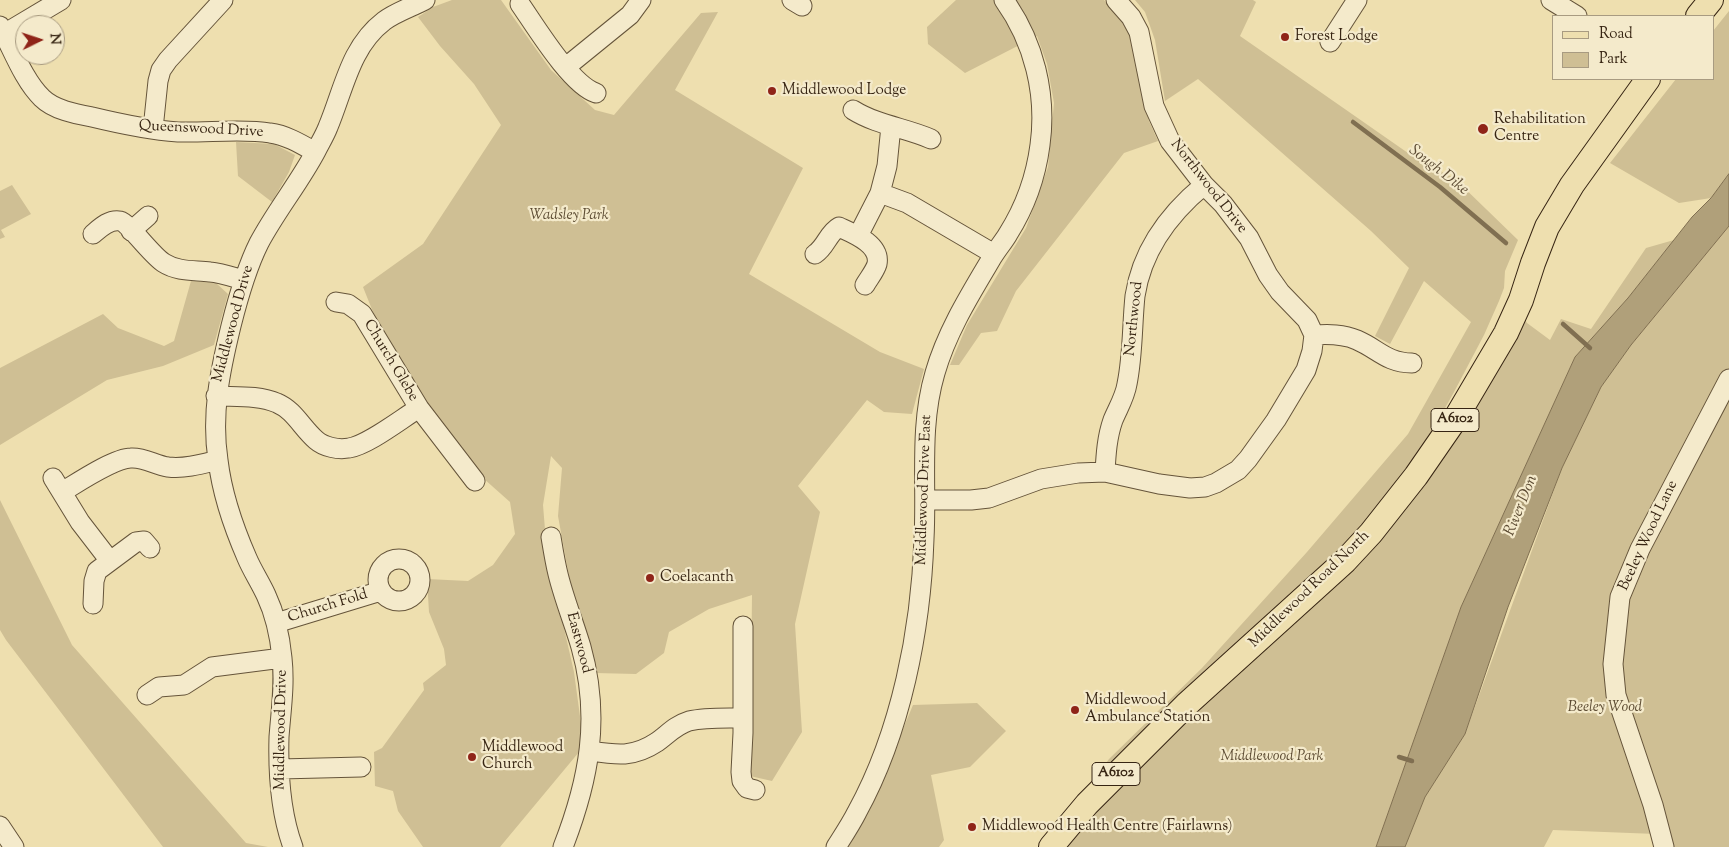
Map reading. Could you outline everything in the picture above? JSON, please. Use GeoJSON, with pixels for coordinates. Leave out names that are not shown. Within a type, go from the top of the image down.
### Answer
{"type":"FeatureCollection","features":[{"type":"Feature","properties":{"kind":"main road"},"geometry":{"type":"LineString","coordinates":[[1699,15],[1711,0]]}},
{"type":"Feature","properties":{"kind":"main road","name":"Middlewood Road North"},"geometry":{"type":"LineString","coordinates":[[1051,847],[1087,804],[1186,705],[1345,561],[1371,533],[1416,476],[1454,421],[1506,333],[1521,300],[1533,263],[1548,227],[1572,185],[1647,80]]}},
{"type":"Feature","properties":{"kind":"street","name":"Queenswood Drive"},"geometry":{"type":"LineString","coordinates":[[60,0],[2,30],[32,85],[43,99],[76,114],[128,126],[178,132],[269,132],[285,136],[315,152]]}},
{"type":"Feature","properties":{"kind":"street"},"geometry":{"type":"LineString","coordinates":[[153,129],[161,70],[223,0]]}},
{"type":"Feature","properties":{"kind":"street","name":"Middlewood Drive"},"geometry":{"type":"LineString","coordinates":[[293,847],[288,835],[282,807],[280,737],[284,688],[282,658],[276,622],[267,596],[248,560],[228,508],[215,436],[216,396],[221,366],[244,280],[260,242],[328,128],[351,64],[360,46],[370,34],[395,14],[425,0]]}},
{"type":"Feature","properties":{"kind":"street"},"geometry":{"type":"LineString","coordinates":[[566,67],[630,15],[641,0]]}},
{"type":"Feature","properties":{"kind":"street","name":"Middlewood Drive East"},"geometry":{"type":"LineString","coordinates":[[836,847],[858,812],[889,738],[905,682],[913,644],[920,596],[924,540],[925,430],[935,373],[961,310],[1009,232],[1028,192],[1035,171],[1041,137],[1038,76],[1025,36],[1004,0]]}},
{"type":"Feature","properties":{"kind":"street","name":"Northwood Drive"},"geometry":{"type":"LineString","coordinates":[[1116,0],[1131,17],[1139,32],[1154,106],[1170,141],[1249,238],[1268,275],[1280,292],[1307,320],[1314,335]]}},
{"type":"Feature","properties":{"kind":"street"},"geometry":{"type":"LineString","coordinates":[[1330,42],[1357,0]]}},
{"type":"Feature","properties":{"kind":"street"},"geometry":{"type":"LineString","coordinates":[[1551,0],[1575,15]]}},
{"type":"Feature","properties":{"kind":"street"},"geometry":{"type":"LineString","coordinates":[[520,4],[566,67],[588,91],[596,93]]}},
{"type":"Feature","properties":{"kind":"street"},"geometry":{"type":"LineString","coordinates":[[853,110],[861,115],[931,139]]}},
{"type":"Feature","properties":{"kind":"street"},"geometry":{"type":"LineString","coordinates":[[858,236],[880,193],[887,166],[891,126]]}},
{"type":"Feature","properties":{"kind":"street","name":"Northwood"},"geometry":{"type":"LineString","coordinates":[[1104,472],[1107,440],[1127,385],[1135,297],[1139,276],[1148,254],[1170,217],[1190,196],[1204,185]]}},
{"type":"Feature","properties":{"kind":"street"},"geometry":{"type":"LineString","coordinates":[[880,193],[906,203],[994,254]]}},
{"type":"Feature","properties":{"kind":"street"},"geometry":{"type":"LineString","coordinates":[[132,231],[148,216]]}},
{"type":"Feature","properties":{"kind":"street"},"geometry":{"type":"LineString","coordinates":[[93,234],[111,221],[118,220],[124,223],[164,264],[180,269],[212,272],[244,280]]}},
{"type":"Feature","properties":{"kind":"street"},"geometry":{"type":"LineString","coordinates":[[815,254],[822,250],[834,230],[839,227],[858,236],[871,246],[877,255],[877,264],[866,285]]}},
{"type":"Feature","properties":{"kind":"street","name":"Church Glebe"},"geometry":{"type":"LineString","coordinates":[[336,302],[348,304],[362,314],[419,408],[475,481]]}},
{"type":"Feature","properties":{"kind":"street"},"geometry":{"type":"LineString","coordinates":[[925,500],[989,498],[1041,478],[1078,473],[1104,472],[1159,484],[1190,488],[1205,487],[1226,479],[1248,459],[1290,398],[1306,370],[1312,351],[1314,335],[1342,335],[1358,340],[1390,360],[1400,363],[1412,363]]}},
{"type":"Feature","properties":{"kind":"street","name":"Beeley Wood Lane"},"geometry":{"type":"LineString","coordinates":[[1664,847],[1653,805],[1616,695],[1613,664],[1620,597],[1640,549],[1729,379]]}},
{"type":"Feature","properties":{"kind":"street","name":"Church Glebe"},"geometry":{"type":"LineString","coordinates":[[216,396],[268,400],[279,403],[289,410],[316,440],[325,446],[336,448],[349,448],[365,442],[419,408]]}},
{"type":"Feature","properties":{"kind":"street"},"geometry":{"type":"LineString","coordinates":[[110,561],[80,522],[57,485],[130,458],[142,459],[168,467],[183,468],[218,460]]}},
{"type":"Feature","properties":{"kind":"street","name":"Eastwood"},"geometry":{"type":"LineString","coordinates":[[551,537],[558,574],[581,648],[588,680],[590,712],[590,751],[587,771],[577,808],[562,847]]}},
{"type":"Feature","properties":{"kind":"street"},"geometry":{"type":"LineString","coordinates":[[93,604],[97,571],[136,542],[144,541],[150,548]]}},
{"type":"Feature","properties":{"kind":"street","name":"Church Fold"},"geometry":{"type":"LineString","coordinates":[[276,622],[381,591]]}},
{"type":"Feature","properties":{"kind":"street"},"geometry":{"type":"LineString","coordinates":[[743,626],[741,772],[742,781],[747,788],[755,790]]}},
{"type":"Feature","properties":{"kind":"street"},"geometry":{"type":"LineString","coordinates":[[147,695],[159,686],[184,684],[212,666],[282,658]]}},
{"type":"Feature","properties":{"kind":"street"},"geometry":{"type":"LineString","coordinates":[[590,751],[617,755],[629,754],[644,750],[676,726],[689,721],[743,718]]}},
{"type":"Feature","properties":{"kind":"street"},"geometry":{"type":"LineString","coordinates":[[280,769],[361,766]]}},
{"type":"Feature","properties":{"kind":"street"},"geometry":{"type":"LineString","coordinates":[[0,826],[14,847]]}},
{"type":"Feature","properties":{"kind":"green space","name":"Wadsley Park"},"geometry":{"type":"Polygon","coordinates":[[[452,0],[501,0],[551,70],[595,110],[614,115],[701,13],[718,12],[675,90],[803,168],[749,274],[880,352],[924,369],[912,414],[884,412],[867,400],[798,486],[820,512],[795,624],[802,732],[772,781],[750,776],[752,595],[709,609],[669,632],[664,653],[636,674],[595,673],[572,593],[558,516],[562,468],[551,456],[543,505],[547,554],[574,672],[584,746],[500,847],[423,847],[398,811],[393,791],[375,786],[374,752],[382,748],[424,690],[423,683],[446,665],[444,649],[429,612],[427,579],[468,581],[493,565],[515,534],[510,502],[474,470],[433,415],[383,337],[363,287],[423,244],[501,125],[474,84],[440,46],[418,17],[433,7],[452,0]]]}},
{"type":"Feature","properties":{"kind":"green space"},"geometry":{"type":"Polygon","coordinates":[[[956,0],[1104,0],[1123,20],[1130,36],[1149,121],[1158,141],[1124,153],[1016,291],[997,331],[981,333],[959,365],[950,365],[967,325],[1026,228],[1048,167],[1054,103],[1047,64],[1037,36],[965,73],[928,44],[927,27],[956,0]]]}},
{"type":"Feature","properties":{"kind":"green space"},"geometry":{"type":"Polygon","coordinates":[[[1135,0],[1253,0],[1256,2],[1240,36],[1418,160],[1454,178],[1518,240],[1505,271],[1504,288],[1499,301],[1484,335],[1454,392],[1429,437],[1370,518],[1300,588],[1097,776],[1109,759],[1202,668],[1307,552],[1408,434],[1471,322],[1424,281],[1390,344],[1375,336],[1409,268],[1371,231],[1198,79],[1165,101],[1155,40],[1145,12],[1135,0]]]}},
{"type":"Feature","properties":{"kind":"green space"},"geometry":{"type":"Polygon","coordinates":[[[1729,11],[1729,174],[1711,198],[1679,203],[1610,163],[1675,80],[1714,80],[1714,30],[1729,11]]]}},
{"type":"Feature","properties":{"kind":"green space"},"geometry":{"type":"Polygon","coordinates":[[[236,142],[274,144],[295,155],[289,172],[272,202],[238,176],[236,142]]]}},
{"type":"Feature","properties":{"kind":"green space"},"geometry":{"type":"Polygon","coordinates":[[[12,185],[31,214],[1,230],[5,237],[0,239],[0,191],[12,185]]]}},
{"type":"Feature","properties":{"kind":"green space","name":"Beeley Wood"},"geometry":{"type":"Polygon","coordinates":[[[1729,226],[1729,847],[1657,847],[1656,834],[1553,830],[1544,847],[1405,847],[1425,797],[1465,734],[1562,468],[1601,387],[1631,345],[1729,226]]]}},
{"type":"Feature","properties":{"kind":"green space","name":"Middlewood Park"},"geometry":{"type":"Polygon","coordinates":[[[1674,240],[1628,298],[1575,357],[1461,607],[1376,847],[1065,847],[1089,815],[1171,728],[1372,545],[1521,313],[1527,323],[1550,340],[1561,319],[1591,329],[1646,248],[1674,240]]]}},
{"type":"Feature","properties":{"kind":"green space"},"geometry":{"type":"Polygon","coordinates":[[[191,281],[216,283],[228,294],[214,345],[163,366],[107,380],[0,445],[0,368],[103,314],[118,328],[164,346],[174,341],[191,281]]]}},
{"type":"Feature","properties":{"kind":"green space"},"geometry":{"type":"Polygon","coordinates":[[[0,500],[72,645],[246,843],[268,847],[163,847],[0,630],[0,500]]]}},
{"type":"Feature","properties":{"kind":"green space"},"geometry":{"type":"Polygon","coordinates":[[[977,703],[1006,731],[970,767],[931,775],[944,840],[939,847],[847,847],[871,805],[913,705],[977,703]]]}},
{"type":"Feature","properties":{"kind":"water","name":"River Don"},"geometry":{"type":"Polygon","coordinates":[[[1729,174],[1729,226],[1631,345],[1601,387],[1562,468],[1508,607],[1465,734],[1425,797],[1405,847],[1376,847],[1461,607],[1575,357],[1628,298],[1692,217],[1711,198],[1729,174]]]}},
{"type":"Feature","properties":{"kind":"waterway","name":"Sough Dike"},"geometry":{"type":"LineString","coordinates":[[1353,122],[1440,187],[1506,243]]}},
{"type":"Feature","properties":{"kind":"waterway","name":"Sough Dike"},"geometry":{"type":"LineString","coordinates":[[1563,324],[1590,348]]}},
{"type":"Feature","properties":{"kind":"waterway"},"geometry":{"type":"LineString","coordinates":[[1399,757],[1412,761]]}},
{"type":"Feature","properties":{"kind":"place","name":"Forest Lodge"},"geometry":{"type":"Point","coordinates":[1285,37]}},
{"type":"Feature","properties":{"kind":"place","name":"Middlewood Lodge"},"geometry":{"type":"Point","coordinates":[772,91]}},
{"type":"Feature","properties":{"kind":"place","name":"Rehabilitation Centre"},"geometry":{"type":"Point","coordinates":[1483,129]}},
{"type":"Feature","properties":{"kind":"place","name":"Coelacanth"},"geometry":{"type":"Point","coordinates":[650,578]}},
{"type":"Feature","properties":{"kind":"place","name":"Middlewood Ambulance Station"},"geometry":{"type":"Point","coordinates":[1075,710]}},
{"type":"Feature","properties":{"kind":"place","name":"Middlewood Church"},"geometry":{"type":"Point","coordinates":[472,757]}},
{"type":"Feature","properties":{"kind":"place","name":"Middlewood Health Centre (Fairlawns)"},"geometry":{"type":"Point","coordinates":[972,827]}}]}
